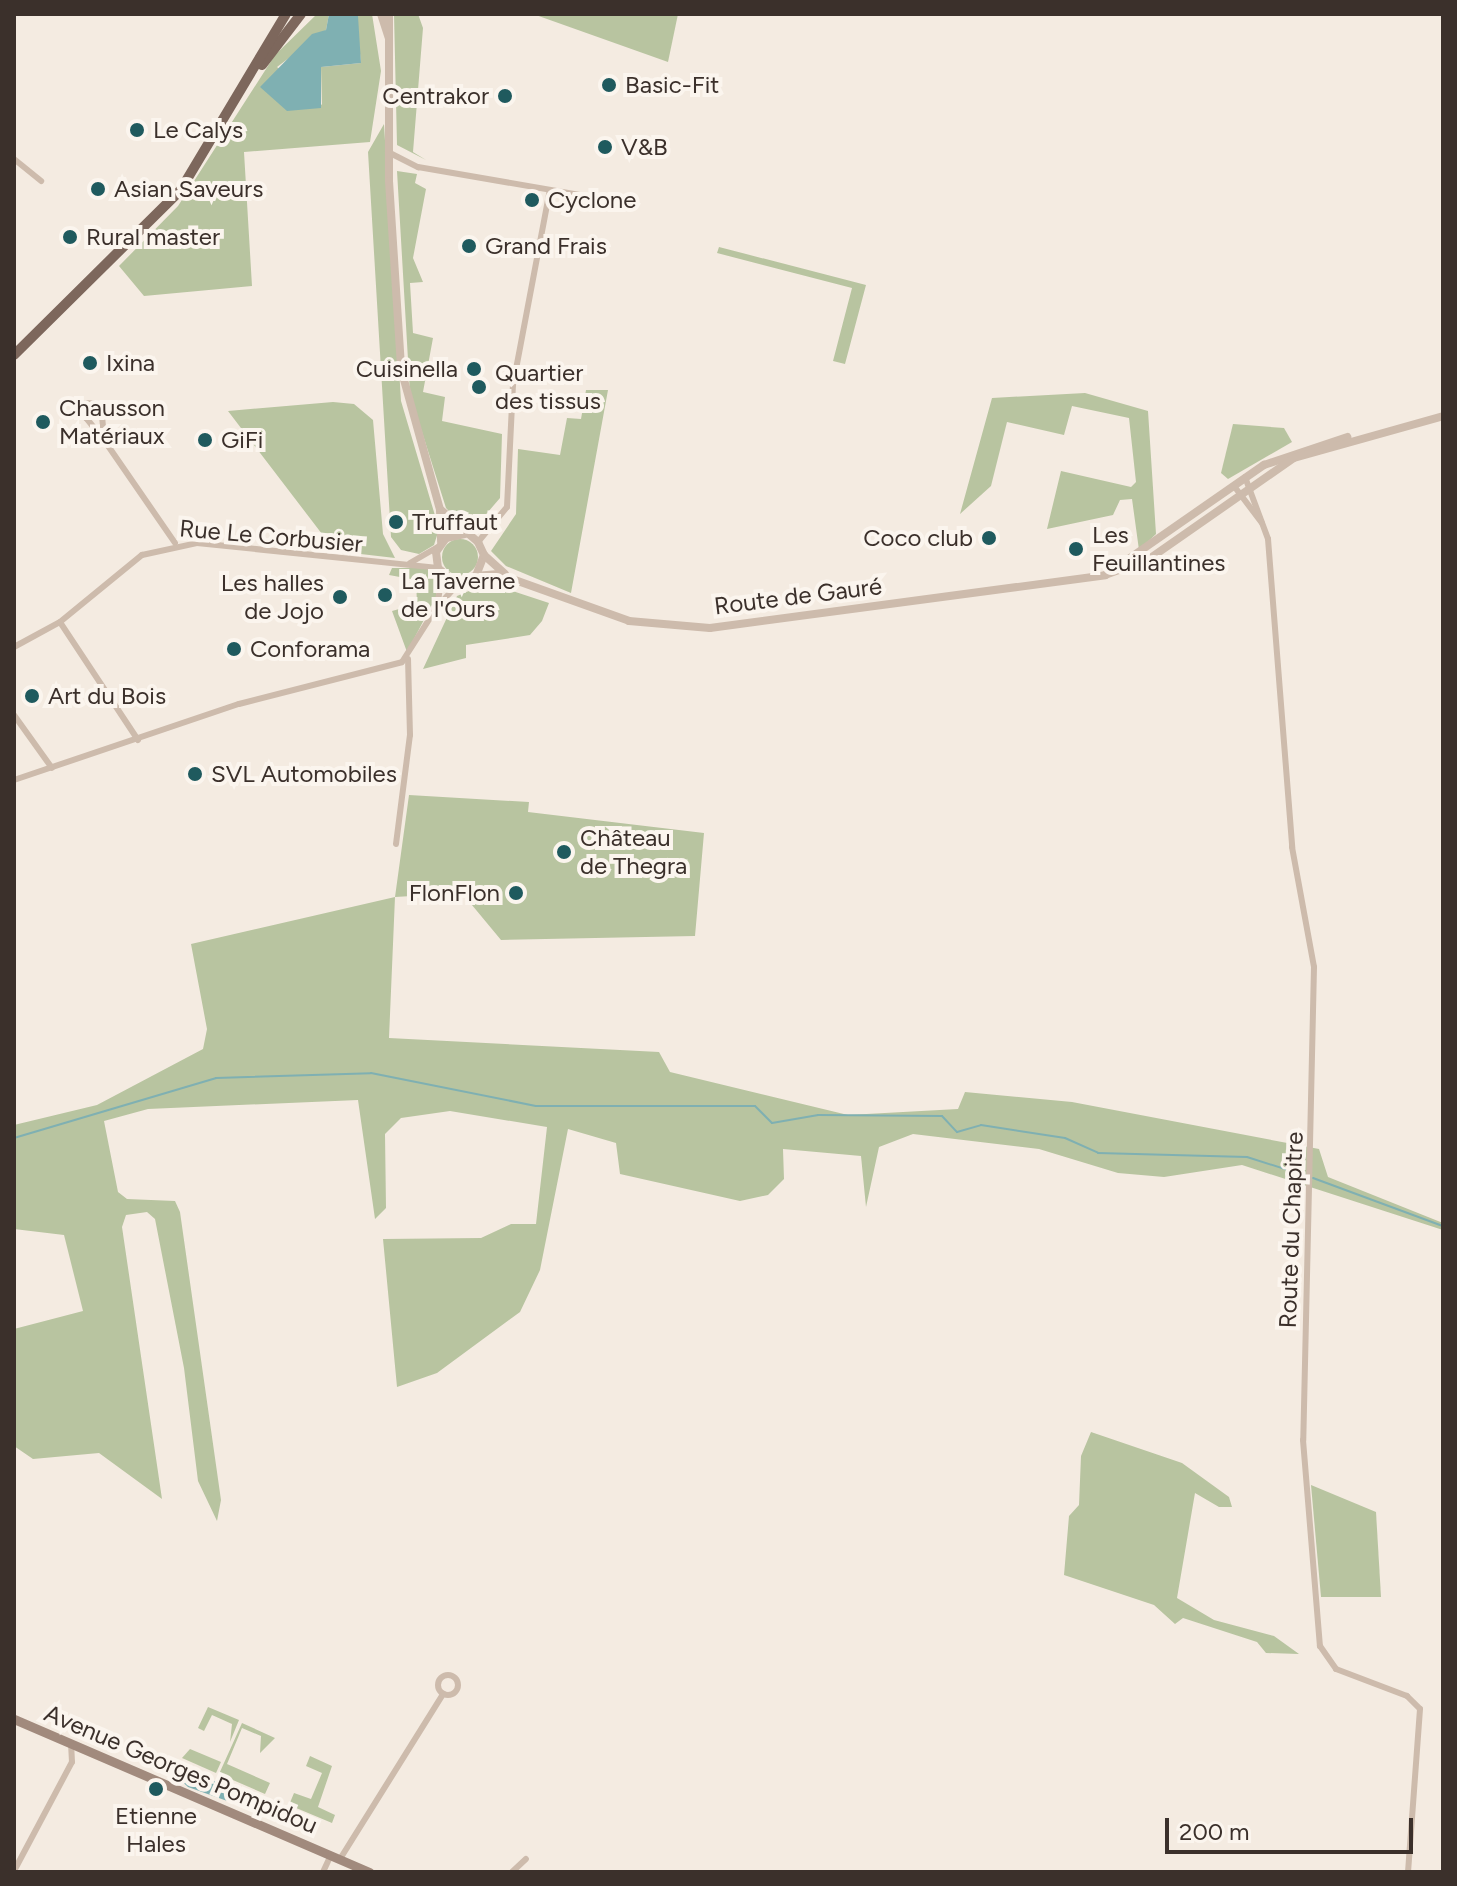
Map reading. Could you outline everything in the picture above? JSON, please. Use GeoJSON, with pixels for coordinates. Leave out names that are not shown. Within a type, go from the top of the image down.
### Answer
{"type":"FeatureCollection","features":[{"type":"Feature","properties":{"kind":"main road"},"geometry":{"type":"LineString","coordinates":[[238,99],[286,14]]}},
{"type":"Feature","properties":{"kind":"main road"},"geometry":{"type":"LineString","coordinates":[[14,355],[166,208],[238,99],[301,14]]}},
{"type":"Feature","properties":{"kind":"main road","name":"Avenue Georges Pompidou"},"geometry":{"type":"LineString","coordinates":[[14,1719],[369,1872]]}},
{"type":"Feature","properties":{"kind":"street"},"geometry":{"type":"LineString","coordinates":[[381,14],[391,43]]}},
{"type":"Feature","properties":{"kind":"street"},"geometry":{"type":"LineString","coordinates":[[389,14],[388,152],[401,369],[440,510],[437,607]]}},
{"type":"Feature","properties":{"kind":"street"},"geometry":{"type":"LineString","coordinates":[[388,152],[431,168],[626,203]]}},
{"type":"Feature","properties":{"kind":"street"},"geometry":{"type":"LineString","coordinates":[[14,159],[41,181]]}},
{"type":"Feature","properties":{"kind":"street"},"geometry":{"type":"LineString","coordinates":[[478,542],[507,507],[513,385],[550,190]]}},
{"type":"Feature","properties":{"kind":"street"},"geometry":{"type":"LineString","coordinates":[[104,440],[104,409],[85,403],[86,418],[175,543]]}},
{"type":"Feature","properties":{"kind":"street","name":"Route de Gauré"},"geometry":{"type":"LineString","coordinates":[[476,576],[512,579],[629,621],[710,628],[1095,576],[1149,559],[1249,479],[1294,458],[1443,416]]}},
{"type":"Feature","properties":{"kind":"street","name":"Route du Chapitre"},"geometry":{"type":"LineString","coordinates":[[1249,479],[1266,529],[1292,847],[1314,967],[1303,1440],[1320,1646],[1336,1669],[1407,1696],[1420,1709],[1408,1872]]}},
{"type":"Feature","properties":{"kind":"street"},"geometry":{"type":"LineString","coordinates":[[1235,490],[1266,529]]}},
{"type":"Feature","properties":{"kind":"street"},"geometry":{"type":"LineString","coordinates":[[396,844],[410,735],[408,659],[437,607],[460,582],[476,576],[484,555],[478,542],[440,510]]}},
{"type":"Feature","properties":{"kind":"street"},"geometry":{"type":"LineString","coordinates":[[410,563],[465,534]]}},
{"type":"Feature","properties":{"kind":"street","name":"Rue Le Corbusier"},"geometry":{"type":"LineString","coordinates":[[14,647],[60,622],[133,561],[175,543],[410,563],[440,571]]}},
{"type":"Feature","properties":{"kind":"street","name":"Route de Gauré"},"geometry":{"type":"LineString","coordinates":[[484,555],[512,579]]}},
{"type":"Feature","properties":{"kind":"street"},"geometry":{"type":"LineString","coordinates":[[440,571],[460,582]]}},
{"type":"Feature","properties":{"kind":"street"},"geometry":{"type":"LineString","coordinates":[[60,622],[138,740]]}},
{"type":"Feature","properties":{"kind":"street"},"geometry":{"type":"LineString","coordinates":[[14,780],[408,659]]}},
{"type":"Feature","properties":{"kind":"street"},"geometry":{"type":"LineString","coordinates":[[14,715],[52,768]]}},
{"type":"Feature","properties":{"kind":"street"},"geometry":{"type":"LineString","coordinates":[[323,1872],[339,1859],[443,1694]]}},
{"type":"Feature","properties":{"kind":"street"},"geometry":{"type":"LineString","coordinates":[[14,1871],[72,1762],[71,1744]]}},
{"type":"Feature","properties":{"kind":"street"},"geometry":{"type":"LineString","coordinates":[[338,1872],[339,1859]]}},
{"type":"Feature","properties":{"kind":"street"},"geometry":{"type":"LineString","coordinates":[[512,1872],[526,1859]]}},
{"type":"Feature","properties":{"kind":"green space"},"geometry":{"type":"Polygon","coordinates":[[[317,14],[329,14],[326,30],[277,67],[322,105],[321,67],[361,63],[356,14],[372,14],[381,71],[370,142],[244,152],[252,286],[144,296],[119,266],[178,206],[275,55],[317,14]]]}},
{"type":"Feature","properties":{"kind":"green space"},"geometry":{"type":"Polygon","coordinates":[[[394,14],[418,14],[423,28],[413,152],[426,160],[397,145],[394,14]]]}},
{"type":"Feature","properties":{"kind":"green space"},"geometry":{"type":"Polygon","coordinates":[[[533,14],[678,14],[668,62],[533,14]]]}},
{"type":"Feature","properties":{"kind":"green space"},"geometry":{"type":"Polygon","coordinates":[[[384,124],[401,401],[439,529],[434,545],[419,554],[401,550],[391,537],[368,152],[384,124]]]}},
{"type":"Feature","properties":{"kind":"green space"},"geometry":{"type":"Polygon","coordinates":[[[397,171],[417,174],[415,183],[426,189],[413,258],[423,282],[410,283],[413,333],[433,338],[423,392],[445,397],[442,421],[502,434],[500,498],[476,526],[462,525],[446,508],[410,394],[397,171]]]}},
{"type":"Feature","properties":{"kind":"green space"},"geometry":{"type":"Polygon","coordinates":[[[719,247],[866,285],[845,364],[833,361],[852,288],[717,253],[719,247]]]}},
{"type":"Feature","properties":{"kind":"green space"},"geometry":{"type":"Polygon","coordinates":[[[586,390],[608,390],[571,593],[506,566],[491,551],[516,514],[518,449],[560,455],[567,418],[581,419],[586,390]]]}},
{"type":"Feature","properties":{"kind":"green space"},"geometry":{"type":"Polygon","coordinates":[[[1085,393],[1148,411],[1156,534],[1139,550],[1132,499],[1120,500],[1113,515],[1047,529],[1061,471],[1131,487],[1136,482],[1129,418],[1072,406],[1064,435],[1007,422],[991,486],[960,514],[992,398],[1085,393]]]}},
{"type":"Feature","properties":{"kind":"green space"},"geometry":{"type":"Polygon","coordinates":[[[333,402],[354,404],[373,420],[383,534],[395,558],[335,551],[228,411],[333,402]]]}},
{"type":"Feature","properties":{"kind":"green space"},"geometry":{"type":"Polygon","coordinates":[[[1233,424],[1284,428],[1292,442],[1228,479],[1221,473],[1233,424]]]}},
{"type":"Feature","properties":{"kind":"green space"},"geometry":{"type":"Polygon","coordinates":[[[460,539],[473,544],[478,557],[473,570],[460,575],[447,570],[442,557],[447,544],[460,539]]]}},
{"type":"Feature","properties":{"kind":"green space"},"geometry":{"type":"Polygon","coordinates":[[[392,568],[429,568],[436,577],[436,597],[407,652],[392,611],[417,604],[416,580],[389,575],[392,568]]]}},
{"type":"Feature","properties":{"kind":"green space"},"geometry":{"type":"Polygon","coordinates":[[[488,583],[549,603],[542,621],[530,635],[466,645],[466,658],[423,669],[457,596],[488,583]]]}},
{"type":"Feature","properties":{"kind":"green space"},"geometry":{"type":"Polygon","coordinates":[[[409,795],[529,802],[528,812],[704,833],[695,936],[501,940],[462,893],[395,897],[409,795]]]}},
{"type":"Feature","properties":{"kind":"green space"},"geometry":{"type":"Polygon","coordinates":[[[395,897],[389,1038],[659,1052],[670,1072],[848,1115],[958,1109],[965,1092],[1072,1102],[1319,1149],[1328,1177],[1443,1223],[1443,1230],[1242,1165],[1164,1177],[1118,1173],[1039,1149],[913,1134],[879,1147],[866,1207],[861,1156],[783,1149],[784,1179],[768,1195],[740,1201],[620,1174],[616,1143],[568,1129],[540,1270],[520,1312],[437,1373],[397,1387],[383,1239],[481,1238],[511,1224],[536,1224],[547,1127],[450,1111],[401,1118],[385,1134],[386,1208],[375,1219],[358,1100],[148,1109],[104,1121],[118,1192],[127,1199],[175,1201],[180,1212],[221,1500],[217,1521],[198,1481],[184,1368],[155,1219],[147,1212],[126,1215],[122,1227],[162,1499],[99,1453],[33,1459],[14,1446],[14,1329],[83,1311],[64,1235],[14,1229],[14,1125],[97,1105],[203,1049],[207,1029],[191,944],[395,897]]]}},
{"type":"Feature","properties":{"kind":"green space"},"geometry":{"type":"Polygon","coordinates":[[[1091,1432],[1182,1463],[1229,1497],[1232,1507],[1219,1507],[1195,1493],[1177,1598],[1214,1620],[1274,1636],[1299,1654],[1266,1653],[1257,1642],[1183,1618],[1175,1624],[1154,1605],[1064,1575],[1069,1516],[1079,1505],[1081,1456],[1091,1432]]]}},
{"type":"Feature","properties":{"kind":"green space"},"geometry":{"type":"Polygon","coordinates":[[[1311,1485],[1376,1512],[1381,1597],[1321,1597],[1311,1485]]]}},
{"type":"Feature","properties":{"kind":"green space"},"geometry":{"type":"Polygon","coordinates":[[[208,1707],[239,1720],[230,1742],[232,1724],[212,1715],[204,1731],[198,1728],[208,1707]]]}},
{"type":"Feature","properties":{"kind":"green space"},"geometry":{"type":"Polygon","coordinates":[[[242,1723],[275,1738],[260,1753],[261,1736],[242,1728],[227,1764],[270,1783],[265,1794],[219,1774],[242,1723]]]}},
{"type":"Feature","properties":{"kind":"green space"},"geometry":{"type":"Polygon","coordinates":[[[190,1749],[221,1762],[216,1773],[182,1758],[190,1749]]]}},
{"type":"Feature","properties":{"kind":"green space"},"geometry":{"type":"Polygon","coordinates":[[[310,1756],[332,1766],[318,1807],[335,1815],[332,1823],[289,1805],[294,1793],[311,1799],[322,1773],[306,1766],[310,1756]]]}},
{"type":"Feature","properties":{"kind":"water"},"geometry":{"type":"Polygon","coordinates":[[[329,14],[358,16],[361,63],[321,67],[321,108],[287,111],[260,87],[312,34],[326,30],[329,14]]]}},
{"type":"Feature","properties":{"kind":"water"},"geometry":{"type":"Polygon","coordinates":[[[179,1766],[279,1809],[275,1818],[188,1787],[175,1775],[179,1766]]]}},
{"type":"Feature","properties":{"kind":"waterway"},"geometry":{"type":"LineString","coordinates":[[14,1138],[216,1078],[371,1073],[536,1106],[755,1106],[772,1123],[818,1115],[942,1116],[957,1132],[981,1125],[1065,1138],[1098,1153],[1247,1157],[1307,1176]]}},
{"type":"Feature","properties":{"kind":"waterway"},"geometry":{"type":"LineString","coordinates":[[1313,1178],[1443,1226]]}},
{"type":"Feature","properties":{"kind":"place","name":"Basic-Fit"},"geometry":{"type":"Point","coordinates":[609,85]}},
{"type":"Feature","properties":{"kind":"place","name":"Centrakor"},"geometry":{"type":"Point","coordinates":[505,96]}},
{"type":"Feature","properties":{"kind":"place","name":"Le Calys"},"geometry":{"type":"Point","coordinates":[137,130]}},
{"type":"Feature","properties":{"kind":"place","name":"V&B"},"geometry":{"type":"Point","coordinates":[605,147]}},
{"type":"Feature","properties":{"kind":"place","name":"Asian Saveurs"},"geometry":{"type":"Point","coordinates":[98,189]}},
{"type":"Feature","properties":{"kind":"place","name":"Cyclone"},"geometry":{"type":"Point","coordinates":[532,200]}},
{"type":"Feature","properties":{"kind":"place","name":"Rural master"},"geometry":{"type":"Point","coordinates":[70,237]}},
{"type":"Feature","properties":{"kind":"place","name":"Grand Frais"},"geometry":{"type":"Point","coordinates":[469,246]}},
{"type":"Feature","properties":{"kind":"place","name":"Ixina"},"geometry":{"type":"Point","coordinates":[90,363]}},
{"type":"Feature","properties":{"kind":"place","name":"Cuisinella"},"geometry":{"type":"Point","coordinates":[474,369]}},
{"type":"Feature","properties":{"kind":"place","name":"Quartier des tissus"},"geometry":{"type":"Point","coordinates":[479,387]}},
{"type":"Feature","properties":{"kind":"place","name":"Chausson Matériaux"},"geometry":{"type":"Point","coordinates":[43,422]}},
{"type":"Feature","properties":{"kind":"place","name":"GiFi"},"geometry":{"type":"Point","coordinates":[205,440]}},
{"type":"Feature","properties":{"kind":"place","name":"Truffaut"},"geometry":{"type":"Point","coordinates":[396,522]}},
{"type":"Feature","properties":{"kind":"place","name":"Coco club"},"geometry":{"type":"Point","coordinates":[989,538]}},
{"type":"Feature","properties":{"kind":"place","name":"Les Feuillantines"},"geometry":{"type":"Point","coordinates":[1076,549]}},
{"type":"Feature","properties":{"kind":"place","name":"La Taverne de l'Ours"},"geometry":{"type":"Point","coordinates":[385,595]}},
{"type":"Feature","properties":{"kind":"place","name":"Les halles de Jojo"},"geometry":{"type":"Point","coordinates":[340,597]}},
{"type":"Feature","properties":{"kind":"place","name":"Conforama"},"geometry":{"type":"Point","coordinates":[234,649]}},
{"type":"Feature","properties":{"kind":"place","name":"Art du Bois"},"geometry":{"type":"Point","coordinates":[32,696]}},
{"type":"Feature","properties":{"kind":"place","name":"SVL Automobiles"},"geometry":{"type":"Point","coordinates":[195,774]}},
{"type":"Feature","properties":{"kind":"place","name":"Château de Thegra"},"geometry":{"type":"Point","coordinates":[564,852]}},
{"type":"Feature","properties":{"kind":"place","name":"FlonFlon"},"geometry":{"type":"Point","coordinates":[516,893]}},
{"type":"Feature","properties":{"kind":"place","name":"Etienne Hales"},"geometry":{"type":"Point","coordinates":[156,1789]}}]}
